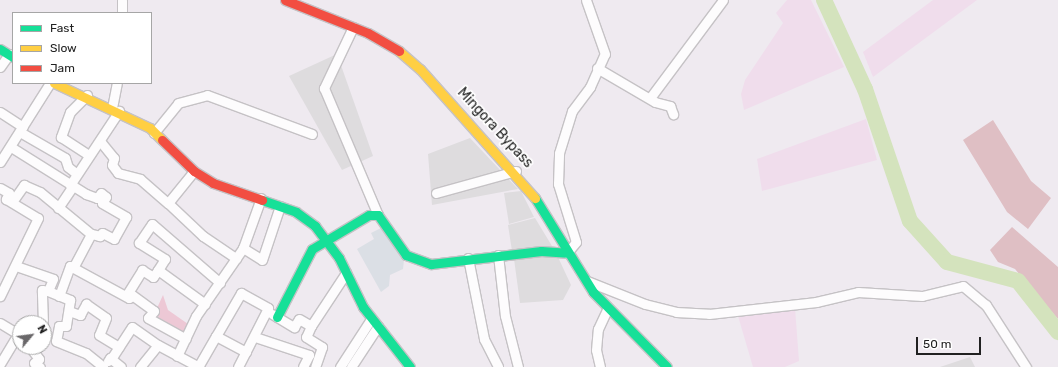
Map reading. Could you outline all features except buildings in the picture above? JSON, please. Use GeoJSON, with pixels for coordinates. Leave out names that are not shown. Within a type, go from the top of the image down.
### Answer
{"type":"FeatureCollection","features":[{"type":"Feature","properties":{"kind":"main road","name":"Mingora Bypass"},"geometry":{"type":"LineString","coordinates":[[285,0],[353,27],[400,51],[420,69],[516,171],[586,281],[608,308],[667,367]]}},
{"type":"Feature","properties":{"kind":"main road"},"geometry":{"type":"LineString","coordinates":[[0,49],[11,56]]}},
{"type":"Feature","properties":{"kind":"main road"},"geometry":{"type":"LineString","coordinates":[[57,84],[115,109],[154,133],[194,171],[214,182],[280,206],[315,226],[327,242],[372,319],[405,365]]}},
{"type":"Feature","properties":{"kind":"main road"},"geometry":{"type":"LineString","coordinates":[[277,317],[312,249],[327,242],[369,215],[378,215],[406,255],[431,264],[468,258],[541,251],[567,253]]}},
{"type":"Feature","properties":{"kind":"street"},"geometry":{"type":"LineString","coordinates":[[122,0],[122,12]]}},
{"type":"Feature","properties":{"kind":"street"},"geometry":{"type":"LineString","coordinates":[[567,253],[576,242],[558,184],[559,153],[572,111],[605,54],[586,0]]}},
{"type":"Feature","properties":{"kind":"street"},"geometry":{"type":"LineString","coordinates":[[650,98],[723,0]]}},
{"type":"Feature","properties":{"kind":"street"},"geometry":{"type":"LineString","coordinates":[[353,27],[324,88],[378,215]]}},
{"type":"Feature","properties":{"kind":"street"},"geometry":{"type":"LineString","coordinates":[[0,68],[11,56]]}},
{"type":"Feature","properties":{"kind":"street"},"geometry":{"type":"LineString","coordinates":[[597,68],[650,98],[670,106],[673,114]]}},
{"type":"Feature","properties":{"kind":"street"},"geometry":{"type":"LineString","coordinates":[[0,162],[11,147],[49,84]]}},
{"type":"Feature","properties":{"kind":"street"},"geometry":{"type":"LineString","coordinates":[[58,208],[77,174],[100,141],[115,109],[117,84]]}},
{"type":"Feature","properties":{"kind":"street"},"geometry":{"type":"LineString","coordinates":[[154,133],[178,103],[207,95],[312,134]]}},
{"type":"Feature","properties":{"kind":"street"},"geometry":{"type":"LineString","coordinates":[[87,96],[70,112],[61,137],[89,155]]}},
{"type":"Feature","properties":{"kind":"street"},"geometry":{"type":"LineString","coordinates":[[0,112],[65,158],[68,167],[77,174]]}},
{"type":"Feature","properties":{"kind":"street"},"geometry":{"type":"LineString","coordinates":[[100,141],[114,158],[112,165],[118,173],[140,179],[168,202],[203,236],[236,258]]}},
{"type":"Feature","properties":{"kind":"street"},"geometry":{"type":"LineString","coordinates":[[11,147],[72,185],[97,198],[101,193],[106,197],[102,203],[126,217],[114,239],[102,232],[100,236],[91,234],[40,192],[24,185],[12,202]]}},
{"type":"Feature","properties":{"kind":"street"},"geometry":{"type":"LineString","coordinates":[[168,202],[194,171]]}},
{"type":"Feature","properties":{"kind":"street"},"geometry":{"type":"LineString","coordinates":[[436,193],[516,171]]}},
{"type":"Feature","properties":{"kind":"street"},"geometry":{"type":"LineString","coordinates":[[0,188],[9,193],[6,199],[38,218],[16,266],[0,296]]}},
{"type":"Feature","properties":{"kind":"street"},"geometry":{"type":"LineString","coordinates":[[177,356],[205,304],[243,248],[261,198]]}},
{"type":"Feature","properties":{"kind":"street"},"geometry":{"type":"LineString","coordinates":[[243,248],[262,260],[280,206]]}},
{"type":"Feature","properties":{"kind":"street"},"geometry":{"type":"LineString","coordinates":[[126,296],[142,270],[153,277],[165,259],[139,243],[152,224],[220,283]]}},
{"type":"Feature","properties":{"kind":"street"},"geometry":{"type":"LineString","coordinates":[[74,268],[91,234]]}},
{"type":"Feature","properties":{"kind":"street"},"geometry":{"type":"LineString","coordinates":[[498,255],[505,316],[518,367]]}},
{"type":"Feature","properties":{"kind":"street"},"geometry":{"type":"LineString","coordinates":[[468,258],[473,297],[484,339],[498,367]]}},
{"type":"Feature","properties":{"kind":"street"},"geometry":{"type":"LineString","coordinates":[[16,266],[53,279],[48,291]]}},
{"type":"Feature","properties":{"kind":"street"},"geometry":{"type":"LineString","coordinates":[[59,296],[70,266],[129,298],[132,295],[154,310],[148,318],[186,339]]}},
{"type":"Feature","properties":{"kind":"street"},"geometry":{"type":"LineString","coordinates":[[158,270],[205,304]]}},
{"type":"Feature","properties":{"kind":"street"},"geometry":{"type":"LineString","coordinates":[[314,367],[322,347],[306,337],[311,326],[346,273]]}},
{"type":"Feature","properties":{"kind":"street"},"geometry":{"type":"LineString","coordinates":[[586,281],[645,304],[676,312],[709,314],[816,302],[858,292],[922,296],[963,286],[986,305],[1026,367]]}},
{"type":"Feature","properties":{"kind":"street"},"geometry":{"type":"LineString","coordinates":[[43,315],[42,290],[70,300],[66,326],[59,326],[56,341],[86,353],[103,367],[111,359],[132,327],[158,345],[198,367],[241,293],[268,308],[255,337],[238,367]]}},
{"type":"Feature","properties":{"kind":"street"},"geometry":{"type":"LineString","coordinates":[[69,311],[80,315],[86,304],[106,318],[99,335],[119,347]]}},
{"type":"Feature","properties":{"kind":"street"},"geometry":{"type":"LineString","coordinates":[[600,367],[596,350],[598,329],[608,308]]}},
{"type":"Feature","properties":{"kind":"street"},"geometry":{"type":"LineString","coordinates":[[267,312],[294,327],[299,319],[311,326]]}},
{"type":"Feature","properties":{"kind":"street"},"geometry":{"type":"LineString","coordinates":[[340,367],[372,319]]}},
{"type":"Feature","properties":{"kind":"street"},"geometry":{"type":"LineString","coordinates":[[0,323],[12,331]]}},
{"type":"Feature","properties":{"kind":"street"},"geometry":{"type":"LineString","coordinates":[[351,367],[378,326]]}},
{"type":"Feature","properties":{"kind":"street"},"geometry":{"type":"LineString","coordinates":[[216,336],[246,352]]}},
{"type":"Feature","properties":{"kind":"street"},"geometry":{"type":"LineString","coordinates":[[255,337],[309,355],[303,367]]}},
{"type":"Feature","properties":{"kind":"street"},"geometry":{"type":"LineString","coordinates":[[140,367],[158,345]]}},
{"type":"Feature","properties":{"kind":"street"},"geometry":{"type":"LineString","coordinates":[[3,367],[0,364],[12,346]]}},
{"type":"Feature","properties":{"kind":"street"},"geometry":{"type":"LineString","coordinates":[[36,355],[39,359],[34,363],[40,367]]}},
{"type":"Feature","properties":{"kind":"street"},"geometry":{"type":"LineString","coordinates":[[111,359],[120,367]]}},
{"type":"Feature","properties":{"kind":"shaded area"},"geometry":{"type":"Polygon","coordinates":[[[787,0],[811,0],[844,67],[744,110],[741,94],[745,80],[783,23],[776,13],[787,0]]]}},
{"type":"Feature","properties":{"kind":"shaded area"},"geometry":{"type":"Polygon","coordinates":[[[933,0],[977,0],[873,77],[863,52],[933,0]]]}},
{"type":"Feature","properties":{"kind":"shaded area"},"geometry":{"type":"Polygon","coordinates":[[[337,54],[373,156],[342,170],[289,76],[337,54]]]}},
{"type":"Feature","properties":{"kind":"shaded area"},"geometry":{"type":"Polygon","coordinates":[[[866,119],[877,160],[762,191],[757,159],[866,119]]]}},
{"type":"Feature","properties":{"kind":"shaded area"},"geometry":{"type":"Polygon","coordinates":[[[993,120],[1031,181],[1051,198],[1028,229],[1007,212],[963,140],[993,120]]]}},
{"type":"Feature","properties":{"kind":"shaded area"},"geometry":{"type":"Polygon","coordinates":[[[470,138],[518,189],[432,205],[428,154],[470,138]]]}},
{"type":"Feature","properties":{"kind":"shaded area"},"geometry":{"type":"Polygon","coordinates":[[[521,191],[534,217],[509,224],[504,193],[521,191]]]}},
{"type":"Feature","properties":{"kind":"shaded area"},"geometry":{"type":"Polygon","coordinates":[[[535,218],[552,246],[512,251],[508,225],[535,218]]]}},
{"type":"Feature","properties":{"kind":"shaded area"},"geometry":{"type":"Polygon","coordinates":[[[1012,227],[1058,267],[1058,319],[1015,269],[998,262],[990,250],[1012,227]]]}},
{"type":"Feature","properties":{"kind":"shaded area"},"geometry":{"type":"Polygon","coordinates":[[[381,228],[404,260],[403,269],[390,275],[389,286],[381,292],[357,249],[374,239],[371,233],[381,228]]]}},
{"type":"Feature","properties":{"kind":"shaded area"},"geometry":{"type":"Polygon","coordinates":[[[557,255],[571,285],[563,300],[520,303],[514,259],[557,255]]]}},
{"type":"Feature","properties":{"kind":"shaded area"},"geometry":{"type":"Polygon","coordinates":[[[163,295],[168,310],[188,324],[185,334],[153,317],[163,295]]]}},
{"type":"Feature","properties":{"kind":"shaded area"},"geometry":{"type":"Polygon","coordinates":[[[795,308],[799,361],[785,367],[753,367],[738,316],[795,308]]]}},
{"type":"Feature","properties":{"kind":"shaded area"},"geometry":{"type":"Polygon","coordinates":[[[970,357],[975,367],[940,367],[970,357]]]}},
{"type":"Feature","properties":{"kind":"waterway"},"geometry":{"type":"LineString","coordinates":[[824,0],[865,89],[910,221],[947,262],[1018,281],[1058,332]]}},
{"type":"Feature","properties":{"kind":"traffic: fast"},"geometry":{"type":"LineString","coordinates":[[0,49],[12,56]]}},
{"type":"Feature","properties":{"kind":"traffic: fast"},"geometry":{"type":"LineString","coordinates":[[535,198],[593,292],[667,367]]}},
{"type":"Feature","properties":{"kind":"traffic: fast"},"geometry":{"type":"LineString","coordinates":[[262,200],[296,212],[315,226],[339,258],[363,307],[410,367]]}},
{"type":"Feature","properties":{"kind":"traffic: fast"},"geometry":{"type":"LineString","coordinates":[[277,317],[312,249],[369,215],[378,215],[406,255],[431,264],[541,251],[567,253]]}},
{"type":"Feature","properties":{"kind":"traffic: slow"},"geometry":{"type":"LineString","coordinates":[[399,51],[420,69],[535,198]]}},
{"type":"Feature","properties":{"kind":"traffic: slow"},"geometry":{"type":"LineString","coordinates":[[56,84],[150,128],[162,140]]}},
{"type":"Feature","properties":{"kind":"traffic: jam"},"geometry":{"type":"LineString","coordinates":[[285,0],[368,33],[399,51]]}},
{"type":"Feature","properties":{"kind":"traffic: jam"},"geometry":{"type":"LineString","coordinates":[[162,140],[194,171],[213,183],[262,200]]}}]}
